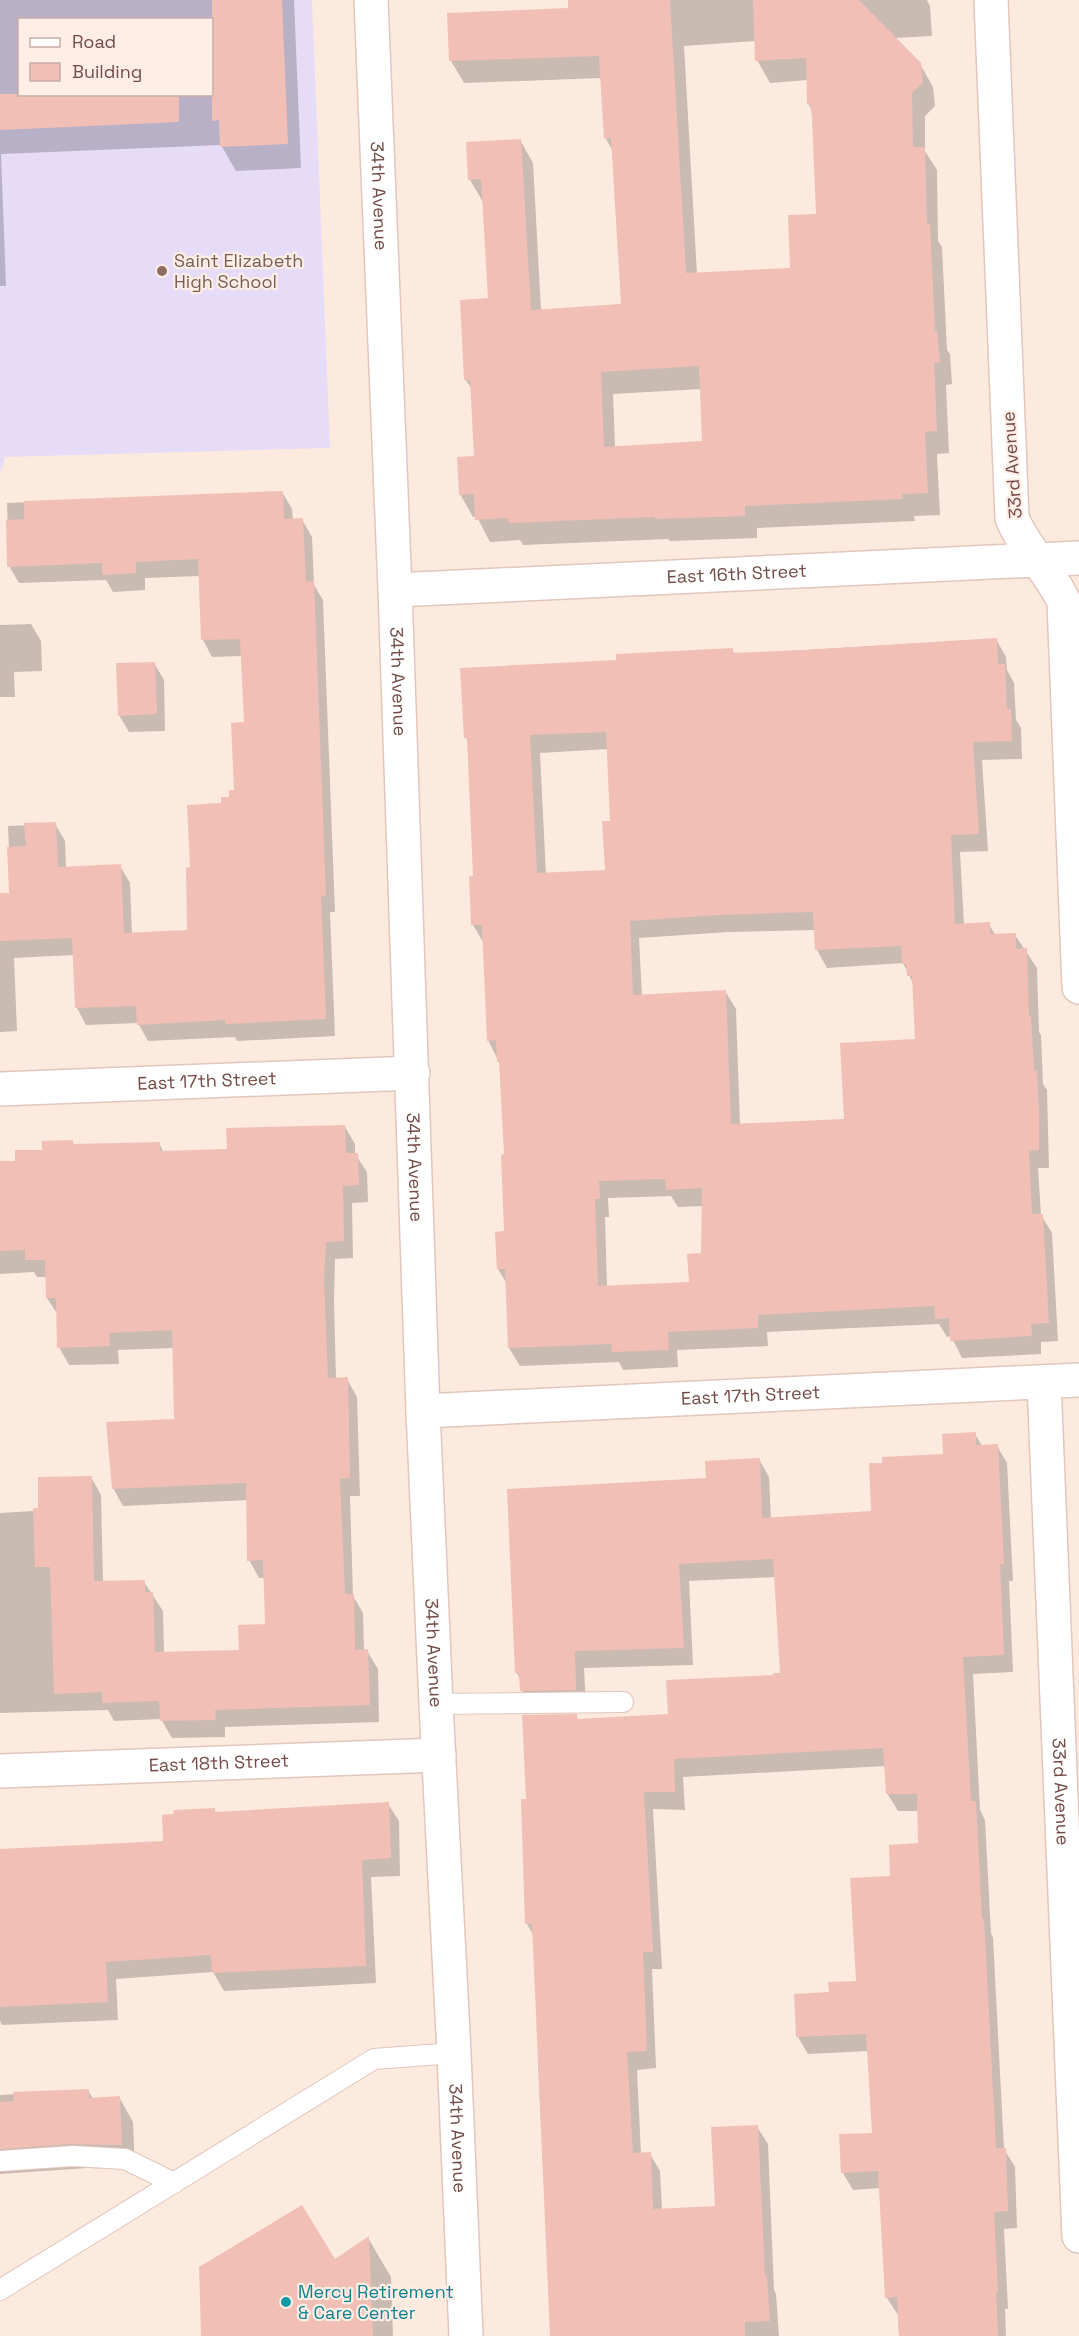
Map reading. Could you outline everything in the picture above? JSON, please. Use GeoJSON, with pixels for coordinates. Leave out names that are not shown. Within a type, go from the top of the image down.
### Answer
{"type":"FeatureCollection","features":[{"type":"Feature","properties":{"kind":"street","name":"34th Avenue"},"geometry":{"type":"LineString","coordinates":[[371,0],[413,1073],[423,1411],[466,2336]]}},
{"type":"Feature","properties":{"kind":"street","name":"33rd Avenue"},"geometry":{"type":"LineString","coordinates":[[991,0],[1012,519],[1020,538],[1056,583],[1064,602],[1079,987]]}},
{"type":"Feature","properties":{"kind":"street","name":"East 16th Street"},"geometry":{"type":"LineString","coordinates":[[395,590],[1079,558]]}},
{"type":"Feature","properties":{"kind":"street","name":"East 17th Street"},"geometry":{"type":"LineString","coordinates":[[0,1089],[413,1073]]}},
{"type":"Feature","properties":{"kind":"street","name":"East 17th Street"},"geometry":{"type":"LineString","coordinates":[[423,1411],[1079,1380]]}},
{"type":"Feature","properties":{"kind":"street","name":"33rd Avenue"},"geometry":{"type":"LineString","coordinates":[[1044,1382],[1079,2236]]}},
{"type":"Feature","properties":{"kind":"street","name":"East 18th Street"},"geometry":{"type":"LineString","coordinates":[[0,1771],[439,1755]]}},
{"type":"Feature","properties":{"kind":"lane"},"geometry":{"type":"LineString","coordinates":[[436,1704],[623,1702]]}},
{"type":"Feature","properties":{"kind":"lane"},"geometry":{"type":"LineString","coordinates":[[0,2289],[374,2059],[454,2053]]}},
{"type":"Feature","properties":{"kind":"lane"},"geometry":{"type":"LineString","coordinates":[[0,2161],[73,2156],[124,2159],[174,2183]]}},
{"type":"Feature","properties":{"kind":"shaded area","name":"Saint Elizabeth High School"},"geometry":{"type":"Polygon","coordinates":[[[0,0],[312,0],[330,448],[5,457],[0,470],[0,0]]]}},
{"type":"Feature","properties":{"kind":"building"},"geometry":{"type":"Polygon","coordinates":[[[212,0],[282,0],[288,144],[220,147],[219,120],[212,121],[212,0]]]}},
{"type":"Feature","properties":{"kind":"building"},"geometry":{"type":"Polygon","coordinates":[[[568,0],[670,0],[686,273],[790,268],[788,215],[816,214],[812,118],[810,104],[807,104],[806,58],[755,61],[753,0],[859,0],[921,63],[923,83],[912,93],[913,147],[925,147],[927,224],[930,224],[935,331],[937,331],[940,362],[934,363],[937,431],[925,432],[928,493],[902,494],[903,499],[745,506],[745,516],[509,523],[508,518],[475,520],[474,494],[459,495],[457,457],[474,456],[470,380],[464,380],[460,300],[488,298],[481,179],[468,180],[466,142],[521,139],[531,310],[621,304],[611,138],[604,139],[599,56],[449,61],[447,13],[568,8],[568,0]],[[699,366],[601,372],[604,447],[702,441],[699,366]]]}},
{"type":"Feature","properties":{"kind":"building"},"geometry":{"type":"Polygon","coordinates":[[[0,94],[179,96],[179,122],[0,130],[0,94]]]}},
{"type":"Feature","properties":{"kind":"building"},"geometry":{"type":"Polygon","coordinates":[[[283,491],[284,519],[303,518],[306,582],[314,581],[326,895],[321,896],[326,1019],[226,1024],[225,1020],[137,1025],[136,1006],[75,1008],[72,938],[0,941],[0,893],[9,893],[7,847],[26,846],[24,823],[56,822],[58,867],[121,864],[124,933],[187,930],[186,868],[190,867],[187,805],[221,803],[221,797],[229,797],[229,790],[234,790],[231,723],[244,722],[240,639],[201,640],[198,559],[136,562],[136,573],[102,575],[102,563],[7,567],[6,520],[24,519],[24,501],[283,491]]]}},
{"type":"Feature","properties":{"kind":"building"},"geometry":{"type":"Polygon","coordinates":[[[997,638],[998,664],[1005,664],[1007,709],[1011,709],[1012,741],[973,742],[979,834],[951,835],[955,924],[990,922],[990,934],[1016,933],[1016,949],[1027,948],[1029,1016],[1031,1016],[1034,1071],[1037,1070],[1039,1110],[1039,1150],[1029,1151],[1032,1214],[1043,1214],[1049,1323],[1031,1324],[1032,1336],[950,1341],[949,1318],[935,1319],[934,1306],[758,1315],[758,1328],[668,1332],[669,1350],[612,1352],[611,1344],[508,1348],[505,1269],[497,1269],[495,1232],[504,1231],[501,1155],[504,1154],[499,1062],[497,1062],[496,1040],[487,1041],[482,925],[471,925],[469,876],[473,876],[467,738],[464,738],[460,668],[616,660],[616,654],[733,648],[733,653],[997,638]],[[606,732],[530,735],[537,873],[605,870],[602,821],[610,821],[606,732]],[[813,912],[630,921],[633,995],[726,990],[731,1124],[844,1119],[840,1043],[915,1039],[912,976],[907,976],[906,964],[902,964],[901,946],[815,950],[813,912]],[[665,1179],[599,1181],[600,1199],[595,1199],[598,1286],[689,1282],[687,1254],[701,1253],[702,1188],[666,1190],[665,1179]]]}},
{"type":"Feature","properties":{"kind":"building"},"geometry":{"type":"Polygon","coordinates":[[[155,662],[157,714],[118,716],[116,663],[155,662]]]}},
{"type":"Feature","properties":{"kind":"building"},"geometry":{"type":"Polygon","coordinates":[[[345,1125],[346,1153],[358,1153],[359,1185],[343,1186],[344,1241],[326,1242],[324,1282],[328,1378],[348,1377],[350,1478],[340,1479],[345,1594],[354,1594],[355,1650],[368,1649],[370,1705],[215,1710],[216,1720],[160,1721],[159,1701],[102,1703],[102,1692],[54,1694],[50,1567],[35,1567],[33,1508],[38,1508],[38,1477],[92,1476],[94,1581],[145,1580],[145,1592],[153,1592],[155,1652],[239,1650],[238,1625],[265,1624],[263,1560],[247,1561],[246,1483],[112,1489],[106,1422],[174,1419],[172,1330],[109,1333],[110,1346],[57,1348],[56,1298],[46,1298],[45,1260],[25,1260],[25,1250],[0,1251],[0,1161],[15,1161],[15,1150],[42,1150],[42,1141],[73,1140],[73,1144],[160,1142],[160,1151],[227,1149],[226,1128],[345,1125]]]}},
{"type":"Feature","properties":{"kind":"building"},"geometry":{"type":"Polygon","coordinates":[[[976,1432],[976,1445],[998,1444],[1004,1564],[1000,1564],[1004,1655],[963,1657],[971,1801],[976,1801],[982,1919],[984,1919],[996,2148],[1006,2148],[1008,2211],[994,2212],[998,2336],[899,2336],[897,2297],[885,2298],[878,2171],[841,2173],[839,2134],[872,2133],[866,2034],[796,2037],[794,1994],[829,1992],[828,1982],[856,1981],[850,1878],[890,1876],[889,1845],[918,1843],[917,1794],[886,1794],[883,1748],[674,1759],[675,1792],[644,1792],[653,1952],[643,1952],[647,2051],[627,2052],[633,2153],[651,2152],[653,2209],[715,2206],[711,2127],[758,2125],[765,2275],[767,2275],[770,2321],[745,2322],[745,2336],[550,2336],[532,1924],[525,1924],[521,1799],[526,1799],[522,1715],[577,1714],[577,1719],[668,1714],[666,1680],[780,1673],[773,1559],[679,1564],[684,1648],[575,1651],[576,1690],[520,1691],[519,1673],[515,1673],[507,1489],[706,1478],[705,1461],[760,1458],[762,1518],[871,1511],[869,1463],[882,1463],[882,1457],[943,1454],[942,1434],[976,1432]]]}},
{"type":"Feature","properties":{"kind":"building"},"geometry":{"type":"Polygon","coordinates":[[[389,1802],[391,1858],[362,1860],[366,1966],[212,1973],[211,1955],[106,1962],[108,2002],[0,2007],[0,1849],[163,1841],[162,1815],[173,1814],[174,1810],[215,1808],[215,1812],[389,1802]]]}},
{"type":"Feature","properties":{"kind":"building"},"geometry":{"type":"Polygon","coordinates":[[[89,2089],[89,2098],[120,2096],[122,2145],[72,2144],[0,2149],[0,2102],[14,2101],[13,2092],[89,2089]]]}},
{"type":"Feature","properties":{"kind":"building","name":"Mercy Retirement & Care Center"},"geometry":{"type":"Polygon","coordinates":[[[302,2205],[335,2259],[369,2236],[373,2336],[201,2336],[199,2267],[302,2205]]]}},
{"type":"Feature","properties":{"kind":"place","name":"Saint Elizabeth High School"},"geometry":{"type":"Point","coordinates":[162,271]}},
{"type":"Feature","properties":{"kind":"place","name":"Mercy Retirement & Care Center"},"geometry":{"type":"Point","coordinates":[286,2302]}}]}
